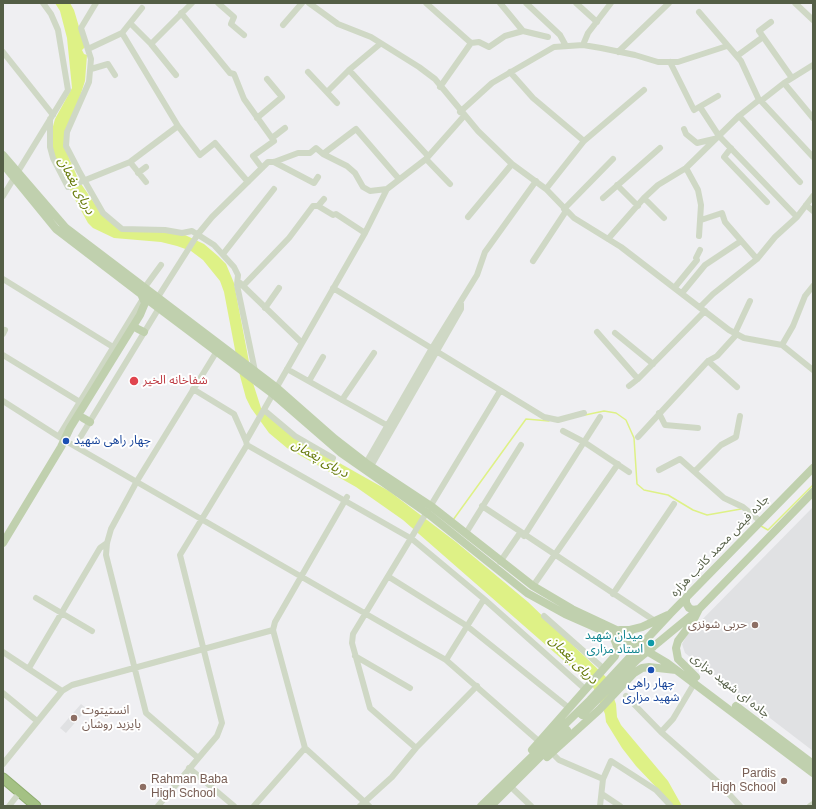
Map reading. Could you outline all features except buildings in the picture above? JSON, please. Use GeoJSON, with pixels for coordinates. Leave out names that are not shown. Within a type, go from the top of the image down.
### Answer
{"type":"FeatureCollection","features":[{"type":"Feature","properties":{"kind":"highway"},"geometry":{"type":"LineString","coordinates":[[3,778],[36,806]]}},
{"type":"Feature","properties":{"kind":"main road"},"geometry":{"type":"LineString","coordinates":[[3,155],[56,229],[144,297],[157,303],[233,359],[335,439],[429,509],[527,592],[565,614],[615,632],[630,630],[670,614]]}},
{"type":"Feature","properties":{"kind":"main road"},"geometry":{"type":"LineString","coordinates":[[3,164],[16,175],[66,228],[145,287],[157,303],[217,351],[233,359]]}},
{"type":"Feature","properties":{"kind":"main road"},"geometry":{"type":"LineString","coordinates":[[4,538],[62,441],[70,421],[136,316],[145,306],[144,297]]}},
{"type":"Feature","properties":{"kind":"main road"},"geometry":{"type":"LineString","coordinates":[[62,441],[86,420],[157,303]]}},
{"type":"Feature","properties":{"kind":"main road"},"geometry":{"type":"LineString","coordinates":[[275,391],[341,453],[466,533],[500,562],[533,586],[615,632]]}},
{"type":"Feature","properties":{"kind":"main road","name":"جاده فیض محمد کاتب هزاره"},"geometry":{"type":"LineString","coordinates":[[615,683],[633,655],[670,614],[813,468]]}},
{"type":"Feature","properties":{"kind":"main road"},"geometry":{"type":"LineString","coordinates":[[481,806],[521,766],[594,705],[650,649],[699,609],[813,492]]}},
{"type":"Feature","properties":{"kind":"main road"},"geometry":{"type":"LineString","coordinates":[[686,598],[686,603],[689,608],[693,610],[699,609]]}},
{"type":"Feature","properties":{"kind":"main road","name":"جاده ای شهید مزاری"},"geometry":{"type":"LineString","coordinates":[[699,609],[693,621],[678,641],[676,648],[678,659],[695,676],[813,764]]}},
{"type":"Feature","properties":{"kind":"main road"},"geometry":{"type":"LineString","coordinates":[[491,806],[511,787],[545,747],[569,708],[614,656],[617,646],[615,632]]}},
{"type":"Feature","properties":{"kind":"main road","name":"جاده ای شهید مزاری"},"geometry":{"type":"LineString","coordinates":[[615,632],[650,649],[813,773]]}},
{"type":"Feature","properties":{"kind":"main road"},"geometry":{"type":"LineString","coordinates":[[614,656],[633,655]]}},
{"type":"Feature","properties":{"kind":"main road"},"geometry":{"type":"LineString","coordinates":[[615,683],[630,677],[642,668],[663,668],[680,671]]}},
{"type":"Feature","properties":{"kind":"street"},"geometry":{"type":"LineString","coordinates":[[3,196],[68,90],[58,30],[51,14],[43,3]]}},
{"type":"Feature","properties":{"kind":"street"},"geometry":{"type":"LineString","coordinates":[[96,3],[81,28],[91,59],[92,69],[90,82],[67,132],[66,146],[82,182],[104,212],[122,229],[166,230],[182,233],[192,231],[197,236],[214,245],[234,267],[238,280],[254,375]]}},
{"type":"Feature","properties":{"kind":"street"},"geometry":{"type":"LineString","coordinates":[[151,44],[192,3]]}},
{"type":"Feature","properties":{"kind":"street"},"geometry":{"type":"LineString","coordinates":[[218,3],[234,17],[231,24],[244,35]]}},
{"type":"Feature","properties":{"kind":"street"},"geometry":{"type":"LineString","coordinates":[[283,25],[302,3]]}},
{"type":"Feature","properties":{"kind":"street"},"geometry":{"type":"LineString","coordinates":[[309,3],[338,24],[371,37],[419,67],[435,79],[462,114],[512,164],[546,189],[565,210],[608,238],[736,333],[744,338],[782,345],[813,370]]}},
{"type":"Feature","properties":{"kind":"street"},"geometry":{"type":"LineString","coordinates":[[426,3],[471,42],[479,42],[489,46],[505,36],[523,31],[548,37]]}},
{"type":"Feature","properties":{"kind":"street"},"geometry":{"type":"LineString","coordinates":[[500,3],[523,31]]}},
{"type":"Feature","properties":{"kind":"street"},"geometry":{"type":"LineString","coordinates":[[526,3],[560,35],[566,46]]}},
{"type":"Feature","properties":{"kind":"street"},"geometry":{"type":"LineString","coordinates":[[576,3],[597,22]]}},
{"type":"Feature","properties":{"kind":"street"},"geometry":{"type":"LineString","coordinates":[[583,45],[588,33],[610,6],[603,3]]}},
{"type":"Feature","properties":{"kind":"street"},"geometry":{"type":"LineString","coordinates":[[618,52],[669,3]]}},
{"type":"Feature","properties":{"kind":"street"},"geometry":{"type":"LineString","coordinates":[[795,3],[813,20]]}},
{"type":"Feature","properties":{"kind":"street"},"geometry":{"type":"LineString","coordinates":[[88,48],[122,33],[142,8]]}},
{"type":"Feature","properties":{"kind":"street"},"geometry":{"type":"LineString","coordinates":[[699,12],[737,56],[760,100],[813,157]]}},
{"type":"Feature","properties":{"kind":"street"},"geometry":{"type":"LineString","coordinates":[[181,13],[230,73],[234,74],[241,95],[272,138],[273,142],[253,156],[262,168]]}},
{"type":"Feature","properties":{"kind":"street"},"geometry":{"type":"LineString","coordinates":[[771,22],[759,29],[759,31],[792,78]]}},
{"type":"Feature","properties":{"kind":"street"},"geometry":{"type":"LineString","coordinates":[[130,23],[151,44],[176,75]]}},
{"type":"Feature","properties":{"kind":"street"},"geometry":{"type":"LineString","coordinates":[[122,33],[178,126],[200,156],[215,143],[248,182]]}},
{"type":"Feature","properties":{"kind":"street"},"geometry":{"type":"LineString","coordinates":[[737,56],[763,37]]}},
{"type":"Feature","properties":{"kind":"street"},"geometry":{"type":"LineString","coordinates":[[440,87],[471,42]]}},
{"type":"Feature","properties":{"kind":"street"},"geometry":{"type":"LineString","coordinates":[[327,92],[349,70],[380,44]]}},
{"type":"Feature","properties":{"kind":"street"},"geometry":{"type":"LineString","coordinates":[[158,806],[217,736],[222,723],[180,555],[203,519],[365,233],[387,189],[427,158],[462,114],[492,83],[554,47],[583,45],[634,55],[658,62],[678,62],[727,46]]}},
{"type":"Feature","properties":{"kind":"street"},"geometry":{"type":"LineString","coordinates":[[3,52],[52,117],[50,147],[53,158],[68,187],[130,162],[178,126]]}},
{"type":"Feature","properties":{"kind":"street"},"geometry":{"type":"LineString","coordinates":[[670,62],[694,110],[718,96]]}},
{"type":"Feature","properties":{"kind":"street"},"geometry":{"type":"LineString","coordinates":[[92,69],[108,64],[115,75]]}},
{"type":"Feature","properties":{"kind":"street"},"geometry":{"type":"LineString","coordinates":[[608,238],[644,198],[658,186],[686,168],[739,116],[784,83],[813,65]]}},
{"type":"Feature","properties":{"kind":"street"},"geometry":{"type":"LineString","coordinates":[[349,70],[450,184]]}},
{"type":"Feature","properties":{"kind":"street"},"geometry":{"type":"LineString","coordinates":[[308,72],[338,103]]}},
{"type":"Feature","properties":{"kind":"street"},"geometry":{"type":"LineString","coordinates":[[510,72],[533,98],[584,140]]}},
{"type":"Feature","properties":{"kind":"street"},"geometry":{"type":"LineString","coordinates":[[257,118],[282,97],[267,79]]}},
{"type":"Feature","properties":{"kind":"street"},"geometry":{"type":"LineString","coordinates":[[784,83],[813,118]]}},
{"type":"Feature","properties":{"kind":"street"},"geometry":{"type":"LineString","coordinates":[[546,189],[584,140],[644,90]]}},
{"type":"Feature","properties":{"kind":"street"},"geometry":{"type":"LineString","coordinates":[[700,107],[717,137],[731,148],[797,217]]}},
{"type":"Feature","properties":{"kind":"street"},"geometry":{"type":"LineString","coordinates":[[739,116],[800,182]]}},
{"type":"Feature","properties":{"kind":"street"},"geometry":{"type":"LineString","coordinates":[[272,138],[285,128]]}},
{"type":"Feature","properties":{"kind":"street"},"geometry":{"type":"LineString","coordinates":[[323,154],[356,129],[399,179]]}},
{"type":"Feature","properties":{"kind":"street"},"geometry":{"type":"LineString","coordinates":[[684,129],[686,134],[697,143],[717,137]]}},
{"type":"Feature","properties":{"kind":"street"},"geometry":{"type":"LineString","coordinates":[[157,303],[197,236],[212,217],[268,162],[274,162],[298,153],[310,152],[316,148],[323,154],[347,166],[355,174],[363,187],[370,191],[387,189]]}},
{"type":"Feature","properties":{"kind":"street"},"geometry":{"type":"LineString","coordinates":[[603,198],[660,148]]}},
{"type":"Feature","properties":{"kind":"street"},"geometry":{"type":"LineString","coordinates":[[731,148],[724,157],[767,202]]}},
{"type":"Feature","properties":{"kind":"street"},"geometry":{"type":"LineString","coordinates":[[534,261],[565,210],[613,159]]}},
{"type":"Feature","properties":{"kind":"street"},"geometry":{"type":"LineString","coordinates":[[130,162],[146,182]]}},
{"type":"Feature","properties":{"kind":"street"},"geometry":{"type":"LineString","coordinates":[[274,162],[314,182],[318,177]]}},
{"type":"Feature","properties":{"kind":"street"},"geometry":{"type":"LineString","coordinates":[[468,217],[512,164]]}},
{"type":"Feature","properties":{"kind":"street"},"geometry":{"type":"LineString","coordinates":[[138,173],[146,167]]}},
{"type":"Feature","properties":{"kind":"street"},"geometry":{"type":"LineString","coordinates":[[686,168],[698,190],[701,220],[699,236]]}},
{"type":"Feature","properties":{"kind":"street"},"geometry":{"type":"LineString","coordinates":[[369,464],[457,307],[477,275],[485,252],[536,181]]}},
{"type":"Feature","properties":{"kind":"street"},"geometry":{"type":"LineString","coordinates":[[617,185],[638,206]]}},
{"type":"Feature","properties":{"kind":"street"},"geometry":{"type":"LineString","coordinates":[[223,254],[274,189]]}},
{"type":"Feature","properties":{"kind":"street"},"geometry":{"type":"LineString","coordinates":[[629,386],[653,364],[703,309],[713,294],[757,259],[775,237],[797,217],[813,196]]}},
{"type":"Feature","properties":{"kind":"street"},"geometry":{"type":"LineString","coordinates":[[644,198],[664,218]]}},
{"type":"Feature","properties":{"kind":"street"},"geometry":{"type":"LineString","coordinates":[[318,206],[324,199]]}},
{"type":"Feature","properties":{"kind":"street"},"geometry":{"type":"LineString","coordinates":[[806,205],[813,211]]}},
{"type":"Feature","properties":{"kind":"street"},"geometry":{"type":"LineString","coordinates":[[243,286],[289,238],[313,206],[318,206],[334,215],[336,214],[365,233]]}},
{"type":"Feature","properties":{"kind":"street"},"geometry":{"type":"LineString","coordinates":[[701,220],[722,213],[725,222],[757,259]]}},
{"type":"Feature","properties":{"kind":"street"},"geometry":{"type":"LineString","coordinates":[[682,293],[705,265],[741,241]]}},
{"type":"Feature","properties":{"kind":"street"},"geometry":{"type":"LineString","coordinates":[[675,287],[697,260],[696,258],[700,250]]}},
{"type":"Feature","properties":{"kind":"street"},"geometry":{"type":"LineString","coordinates":[[145,287],[161,265]]}},
{"type":"Feature","properties":{"kind":"street"},"geometry":{"type":"LineString","coordinates":[[3,279],[113,347]]}},
{"type":"Feature","properties":{"kind":"street"},"geometry":{"type":"LineString","coordinates":[[238,280],[302,344]]}},
{"type":"Feature","properties":{"kind":"street"},"geometry":{"type":"LineString","coordinates":[[782,345],[793,326],[805,296],[813,286]]}},
{"type":"Feature","properties":{"kind":"street"},"geometry":{"type":"LineString","coordinates":[[265,308],[280,288]]}},
{"type":"Feature","properties":{"kind":"street"},"geometry":{"type":"LineString","coordinates":[[333,288],[500,391],[550,419],[566,419],[584,413]]}},
{"type":"Feature","properties":{"kind":"street"},"geometry":{"type":"LineString","coordinates":[[638,437],[708,361],[717,356],[736,333],[750,301]]}},
{"type":"Feature","properties":{"kind":"street"},"geometry":{"type":"LineString","coordinates":[[70,421],[113,347],[136,316]]}},
{"type":"Feature","properties":{"kind":"street"},"geometry":{"type":"LineString","coordinates":[[597,332],[638,379]]}},
{"type":"Feature","properties":{"kind":"street"},"geometry":{"type":"LineString","coordinates":[[615,332],[653,364]]}},
{"type":"Feature","properties":{"kind":"street"},"geometry":{"type":"LineString","coordinates":[[197,758],[146,713],[133,668],[106,555],[107,543],[111,529],[137,481],[217,351]]}},
{"type":"Feature","properties":{"kind":"street"},"geometry":{"type":"LineString","coordinates":[[342,400],[374,353]]}},
{"type":"Feature","properties":{"kind":"street"},"geometry":{"type":"LineString","coordinates":[[3,354],[80,402]]}},
{"type":"Feature","properties":{"kind":"street"},"geometry":{"type":"LineString","coordinates":[[309,381],[323,357]]}},
{"type":"Feature","properties":{"kind":"street"},"geometry":{"type":"LineString","coordinates":[[708,361],[737,387]]}},
{"type":"Feature","properties":{"kind":"street"},"geometry":{"type":"LineString","coordinates":[[287,369],[390,427]]}},
{"type":"Feature","properties":{"kind":"street"},"geometry":{"type":"LineString","coordinates":[[193,389],[234,414],[246,443],[412,539],[587,687]]}},
{"type":"Feature","properties":{"kind":"street"},"geometry":{"type":"LineString","coordinates":[[416,748],[370,708],[352,643],[353,634],[412,539],[500,391]]}},
{"type":"Feature","properties":{"kind":"street"},"geometry":{"type":"LineString","coordinates":[[3,401],[62,441],[75,446],[137,481],[446,660],[559,760],[603,779]]}},
{"type":"Feature","properties":{"kind":"street"},"geometry":{"type":"LineString","coordinates":[[264,410],[295,436],[333,458]]}},
{"type":"Feature","properties":{"kind":"street"},"geometry":{"type":"LineString","coordinates":[[659,413],[665,425],[698,428]]}},
{"type":"Feature","properties":{"kind":"street"},"geometry":{"type":"LineString","coordinates":[[695,471],[721,445],[736,437],[740,416]]}},
{"type":"Feature","properties":{"kind":"street"},"geometry":{"type":"LineString","coordinates":[[500,562],[522,534],[600,418]]}},
{"type":"Feature","properties":{"kind":"street"},"geometry":{"type":"LineString","coordinates":[[75,446],[86,420]]}},
{"type":"Feature","properties":{"kind":"street"},"geometry":{"type":"LineString","coordinates":[[563,431],[584,442],[629,472]]}},
{"type":"Feature","properties":{"kind":"street"},"geometry":{"type":"LineString","coordinates":[[466,533],[521,445]]}},
{"type":"Feature","properties":{"kind":"street"},"geometry":{"type":"LineString","coordinates":[[659,470],[680,459],[724,498],[744,507],[760,522]]}},
{"type":"Feature","properties":{"kind":"street"},"geometry":{"type":"LineString","coordinates":[[533,586],[618,464]]}},
{"type":"Feature","properties":{"kind":"street"},"geometry":{"type":"LineString","coordinates":[[346,500],[274,622],[273,630],[305,748],[364,805],[416,748],[477,686]]}},
{"type":"Feature","properties":{"kind":"street"},"geometry":{"type":"LineString","coordinates":[[612,594],[674,504]]}},
{"type":"Feature","properties":{"kind":"street"},"geometry":{"type":"LineString","coordinates":[[482,506],[612,594],[655,621]]}},
{"type":"Feature","properties":{"kind":"street"},"geometry":{"type":"LineString","coordinates":[[29,668],[100,548],[107,543]]}},
{"type":"Feature","properties":{"kind":"street"},"geometry":{"type":"LineString","coordinates":[[388,576],[467,626],[569,708]]}},
{"type":"Feature","properties":{"kind":"street"},"geometry":{"type":"LineString","coordinates":[[36,598],[92,631]]}},
{"type":"Feature","properties":{"kind":"street"},"geometry":{"type":"LineString","coordinates":[[446,660],[484,599]]}},
{"type":"Feature","properties":{"kind":"street"},"geometry":{"type":"LineString","coordinates":[[544,616],[603,670]]}},
{"type":"Feature","properties":{"kind":"street"},"geometry":{"type":"LineString","coordinates":[[3,764],[62,691],[72,685],[273,630]]}},
{"type":"Feature","properties":{"kind":"street"},"geometry":{"type":"LineString","coordinates":[[3,652],[62,691]]}},
{"type":"Feature","properties":{"kind":"street"},"geometry":{"type":"LineString","coordinates":[[355,656],[410,688]]}},
{"type":"Feature","properties":{"kind":"street"},"geometry":{"type":"LineString","coordinates":[[661,732],[673,719],[695,682]]}},
{"type":"Feature","properties":{"kind":"street"},"geometry":{"type":"LineString","coordinates":[[3,693],[37,721]]}},
{"type":"Feature","properties":{"kind":"street"},"geometry":{"type":"LineString","coordinates":[[626,696],[661,732],[719,783],[740,806]]}},
{"type":"Feature","properties":{"kind":"street"},"geometry":{"type":"LineString","coordinates":[[254,806],[305,748]]}},
{"type":"Feature","properties":{"kind":"street"},"geometry":{"type":"LineString","coordinates":[[600,806],[603,779],[612,761],[656,790],[670,805]]}},
{"type":"Feature","properties":{"kind":"street"},"geometry":{"type":"LineString","coordinates":[[189,768],[234,806]]}},
{"type":"Feature","properties":{"kind":"street"},"geometry":{"type":"LineString","coordinates":[[511,787],[531,806]]}},
{"type":"Feature","properties":{"kind":"street"},"geometry":{"type":"LineString","coordinates":[[9,806],[20,792]]}},
{"type":"Feature","properties":{"kind":"street"},"geometry":{"type":"LineString","coordinates":[[602,794],[620,806]]}},
{"type":"Feature","properties":{"kind":"shaded area","name":"حربی شونزی"},"geometry":{"type":"Polygon","coordinates":[[[813,507],[813,751],[685,653],[682,644],[687,635],[813,507]]]}},
{"type":"Feature","properties":{"kind":"shaded area","name":"انستیتوت بایزید روشان"},"geometry":{"type":"Polygon","coordinates":[[[81,704],[87,709],[66,733],[60,728],[81,704]]]}},
{"type":"Feature","properties":{"kind":"water","name":"دریای پغمان"},"geometry":{"type":"Polygon","coordinates":[[[55,3],[70,3],[74,10],[85,47],[82,50],[84,54],[87,55],[85,81],[64,146],[79,181],[102,214],[118,227],[185,235],[204,244],[226,264],[234,283],[253,383],[261,408],[320,452],[389,491],[456,542],[528,602],[606,677],[616,704],[617,717],[621,725],[668,781],[682,806],[674,806],[636,766],[622,748],[606,722],[605,714],[593,687],[587,681],[403,520],[356,487],[287,448],[269,433],[251,408],[246,398],[240,376],[224,292],[220,281],[203,260],[191,251],[161,242],[114,238],[93,228],[88,223],[72,194],[52,151],[52,130],[55,119],[72,88],[67,38],[60,11],[55,3]]]}},
{"type":"Feature","properties":{"kind":"waterway"},"geometry":{"type":"LineString","coordinates":[[585,415],[604,411],[616,413],[626,420],[634,438],[637,484],[644,490],[668,495],[693,510],[707,515],[741,509]]}},
{"type":"Feature","properties":{"kind":"waterway"},"geometry":{"type":"LineString","coordinates":[[453,520],[526,419],[549,421]]}},
{"type":"Feature","properties":{"kind":"waterway"},"geometry":{"type":"LineString","coordinates":[[761,526],[768,530],[813,485]]}},
{"type":"Feature","properties":{"kind":"place","name":"شفاخانه الخیر"},"geometry":{"type":"Point","coordinates":[134,381]}},
{"type":"Feature","properties":{"kind":"place","name":"چهار راهی شهید"},"geometry":{"type":"Point","coordinates":[66,441]}},
{"type":"Feature","properties":{"kind":"place","name":"حربی شونزی"},"geometry":{"type":"Point","coordinates":[755,625]}},
{"type":"Feature","properties":{"kind":"place","name":"میدان شهید استاد مزاری"},"geometry":{"type":"Point","coordinates":[651,643]}},
{"type":"Feature","properties":{"kind":"place","name":"چهار راهی شهید مزاری"},"geometry":{"type":"Point","coordinates":[651,670]}},
{"type":"Feature","properties":{"kind":"place","name":"انستیتوت بایزید روشان"},"geometry":{"type":"Point","coordinates":[74,718]}},
{"type":"Feature","properties":{"kind":"place","name":"Pardis High School"},"geometry":{"type":"Point","coordinates":[784,781]}},
{"type":"Feature","properties":{"kind":"place","name":"Rahman Baba High School"},"geometry":{"type":"Point","coordinates":[143,787]}}]}
